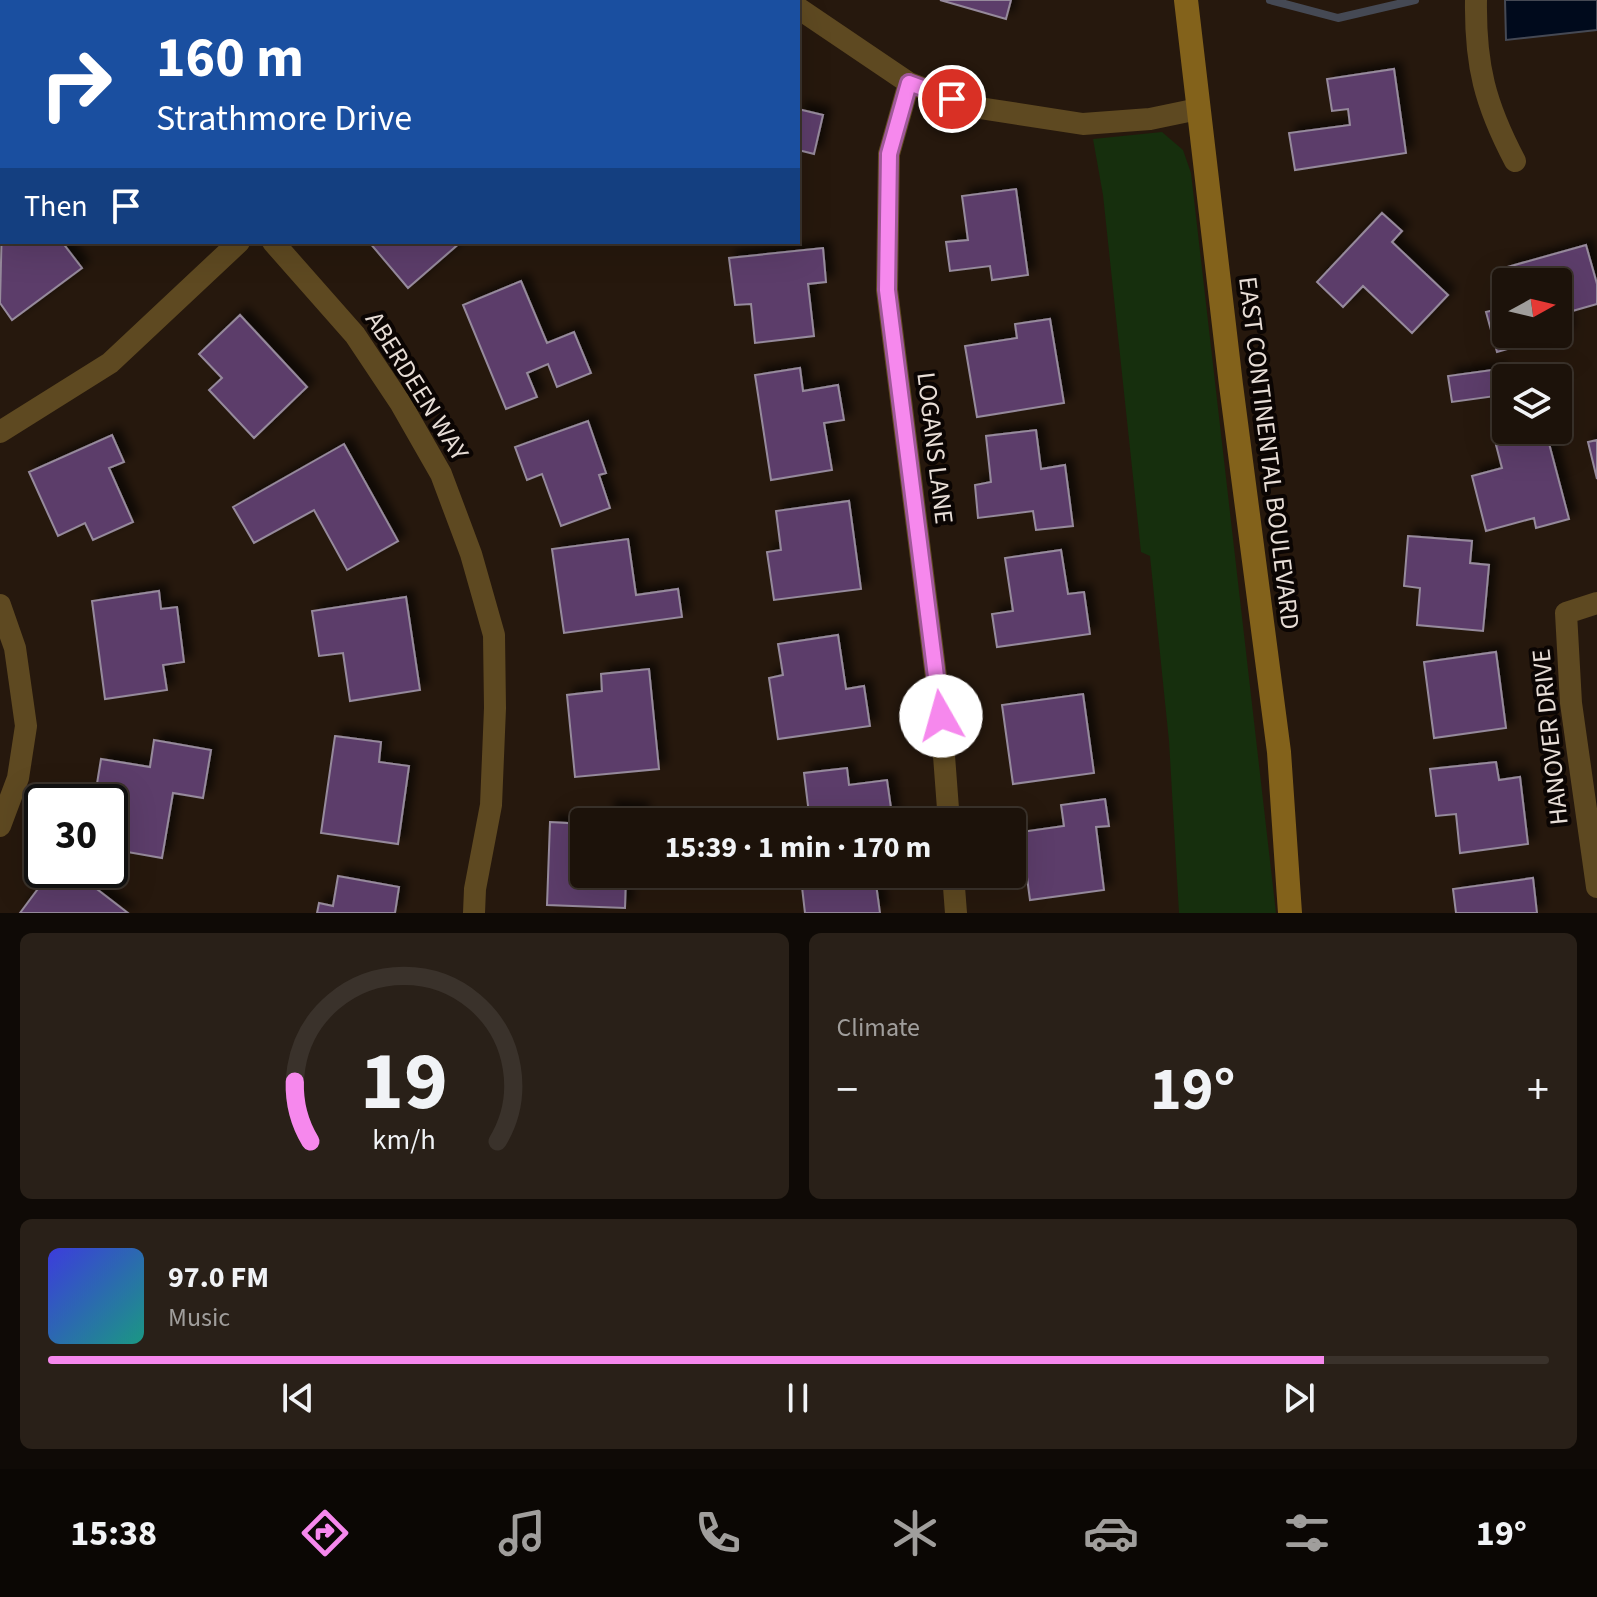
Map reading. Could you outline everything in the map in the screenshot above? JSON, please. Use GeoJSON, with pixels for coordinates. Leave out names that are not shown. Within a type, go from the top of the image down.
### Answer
{"type":"FeatureCollection","features":[{"type":"Feature","properties":{"kind":"main road","name":"EAST CONTINENTAL BOULEVARD"},"geometry":{"type":"LineString","coordinates":[[1186,0],[1231,385],[1279,752],[1290,913]]}},
{"type":"Feature","properties":{"kind":"street"},"geometry":{"type":"LineString","coordinates":[[1476,0],[1475,23],[1482,79],[1493,120],[1515,161]]}},
{"type":"Feature","properties":{"kind":"street"},"geometry":{"type":"LineString","coordinates":[[800,9],[909,83],[973,107],[1083,124],[1150,119],[1198,109]]}},
{"type":"Feature","properties":{"kind":"street","name":"LOGANS LANE"},"geometry":{"type":"LineString","coordinates":[[909,83],[889,154],[887,290],[941,716],[948,808]]}},
{"type":"Feature","properties":{"kind":"street"},"geometry":{"type":"LineString","coordinates":[[0,432],[110,363],[237,244]]}},
{"type":"Feature","properties":{"kind":"street","name":"ABERDEEN WAY"},"geometry":{"type":"LineString","coordinates":[[275,244],[355,335],[401,404],[441,474],[471,554],[494,635],[495,708],[491,805],[475,889],[474,913]]}},
{"type":"Feature","properties":{"kind":"street","name":"HANOVER DRIVE"},"geometry":{"type":"LineString","coordinates":[[1597,603],[1566,613],[1571,703],[1597,887]]}},
{"type":"Feature","properties":{"kind":"street"},"geometry":{"type":"LineString","coordinates":[[0,605],[15,648],[26,726],[18,778],[0,826]]}},
{"type":"Feature","properties":{"kind":"street"},"geometry":{"type":"LineString","coordinates":[[954,888],[956,913]]}},
{"type":"Feature","properties":{"kind":"green space"},"geometry":{"type":"Polygon","coordinates":[[[1162,132],[1183,150],[1191,173],[1276,913],[1179,913],[1169,741],[1150,556],[1141,552],[1103,195],[1093,139],[1162,132]]]}},
{"type":"Feature","properties":{"kind":"water"},"geometry":{"type":"Polygon","coordinates":[[[1505,0],[1597,0],[1597,30],[1506,40],[1505,0]]]}},
{"type":"Feature","properties":{"kind":"building"},"geometry":{"type":"Polygon","coordinates":[[[940,0],[1011,0],[1006,19],[940,0]]]}},
{"type":"Feature","properties":{"kind":"building"},"geometry":{"type":"Polygon","coordinates":[[[1394,69],[1406,153],[1295,170],[1289,133],[1350,125],[1348,109],[1332,111],[1327,79],[1394,69]]]}},
{"type":"Feature","properties":{"kind":"building"},"geometry":{"type":"Polygon","coordinates":[[[800,109],[823,115],[814,154],[800,150],[800,109]]]}},
{"type":"Feature","properties":{"kind":"building"},"geometry":{"type":"Polygon","coordinates":[[[1016,189],[1028,275],[992,280],[990,266],[950,271],[946,242],[968,240],[962,196],[1016,189]]]}},
{"type":"Feature","properties":{"kind":"building"},"geometry":{"type":"Polygon","coordinates":[[[1382,213],[1402,231],[1392,242],[1448,295],[1412,333],[1363,286],[1343,307],[1317,282],[1382,213]]]}},
{"type":"Feature","properties":{"kind":"building"},"geometry":{"type":"Polygon","coordinates":[[[1,244],[64,244],[82,268],[12,320],[0,303],[1,244]]]}},
{"type":"Feature","properties":{"kind":"building"},"geometry":{"type":"Polygon","coordinates":[[[371,244],[459,244],[408,288],[371,244]]]}},
{"type":"Feature","properties":{"kind":"building"},"geometry":{"type":"Polygon","coordinates":[[[1586,245],[1597,284],[1597,304],[1572,311],[1572,268],[1504,268],[1586,245]]]}},
{"type":"Feature","properties":{"kind":"building"},"geometry":{"type":"Polygon","coordinates":[[[823,248],[826,282],[808,284],[814,336],[755,343],[751,304],[735,305],[729,258],[823,248]]]}},
{"type":"Feature","properties":{"kind":"building"},"geometry":{"type":"Polygon","coordinates":[[[521,281],[547,343],[574,332],[591,373],[557,387],[548,364],[527,373],[537,397],[506,409],[463,305],[521,281]]]}},
{"type":"Feature","properties":{"kind":"building"},"geometry":{"type":"Polygon","coordinates":[[[1492,310],[1492,334],[1486,312],[1492,310]]]}},
{"type":"Feature","properties":{"kind":"building"},"geometry":{"type":"Polygon","coordinates":[[[240,315],[307,387],[254,438],[209,390],[222,378],[199,354],[240,315]]]}},
{"type":"Feature","properties":{"kind":"building"},"geometry":{"type":"Polygon","coordinates":[[[1050,319],[1064,403],[977,417],[965,346],[1017,338],[1015,324],[1050,319]]]}},
{"type":"Feature","properties":{"kind":"building"},"geometry":{"type":"Polygon","coordinates":[[[800,368],[803,391],[838,385],[844,420],[824,423],[832,470],[771,480],[755,375],[800,368]]]}},
{"type":"Feature","properties":{"kind":"building"},"geometry":{"type":"Polygon","coordinates":[[[1492,370],[1492,397],[1452,402],[1448,376],[1492,370]]]}},
{"type":"Feature","properties":{"kind":"building"},"geometry":{"type":"Polygon","coordinates":[[[588,421],[606,473],[599,475],[610,508],[561,526],[542,474],[527,480],[515,447],[588,421]]]}},
{"type":"Feature","properties":{"kind":"building"},"geometry":{"type":"Polygon","coordinates":[[[1036,430],[1041,469],[1065,465],[1073,526],[1036,530],[1033,511],[978,518],[975,485],[991,482],[986,436],[1036,430]]]}},
{"type":"Feature","properties":{"kind":"building"},"geometry":{"type":"Polygon","coordinates":[[[112,435],[124,462],[109,468],[133,522],[93,540],[85,523],[58,536],[29,472],[112,435]]]}},
{"type":"Feature","properties":{"kind":"building"},"geometry":{"type":"Polygon","coordinates":[[[1597,440],[1597,479],[1588,442],[1597,440]]]}},
{"type":"Feature","properties":{"kind":"building"},"geometry":{"type":"Polygon","coordinates":[[[344,444],[398,541],[347,570],[314,510],[254,543],[233,507],[344,444]]]}},
{"type":"Feature","properties":{"kind":"building"},"geometry":{"type":"Polygon","coordinates":[[[1549,444],[1569,519],[1536,528],[1534,518],[1486,531],[1472,476],[1502,468],[1496,445],[1549,444]]]}},
{"type":"Feature","properties":{"kind":"building"},"geometry":{"type":"Polygon","coordinates":[[[849,501],[861,589],[774,600],[767,552],[781,550],[776,511],[849,501]]]}},
{"type":"Feature","properties":{"kind":"building"},"geometry":{"type":"Polygon","coordinates":[[[1408,536],[1472,541],[1470,563],[1489,565],[1483,631],[1417,625],[1420,588],[1404,586],[1408,536]]]}},
{"type":"Feature","properties":{"kind":"building"},"geometry":{"type":"Polygon","coordinates":[[[628,539],[636,595],[678,589],[682,617],[564,633],[552,549],[628,539]]]}},
{"type":"Feature","properties":{"kind":"building"},"geometry":{"type":"Polygon","coordinates":[[[1061,550],[1068,594],[1084,592],[1090,634],[997,647],[992,614],[1013,611],[1005,558],[1061,550]]]}},
{"type":"Feature","properties":{"kind":"building"},"geometry":{"type":"Polygon","coordinates":[[[159,591],[161,609],[177,607],[184,662],[163,665],[167,690],[105,699],[92,601],[159,591]]]}},
{"type":"Feature","properties":{"kind":"building"},"geometry":{"type":"Polygon","coordinates":[[[406,597],[420,690],[350,701],[343,653],[319,656],[312,611],[406,597]]]}},
{"type":"Feature","properties":{"kind":"building"},"geometry":{"type":"Polygon","coordinates":[[[838,635],[846,689],[864,686],[870,726],[778,739],[769,678],[783,675],[778,644],[838,635]]]}},
{"type":"Feature","properties":{"kind":"building"},"geometry":{"type":"Polygon","coordinates":[[[1496,652],[1506,728],[1434,738],[1424,662],[1496,652]]]}},
{"type":"Feature","properties":{"kind":"building"},"geometry":{"type":"Polygon","coordinates":[[[649,669],[659,769],[575,777],[567,695],[602,691],[601,674],[649,669]]]}},
{"type":"Feature","properties":{"kind":"building"},"geometry":{"type":"Polygon","coordinates":[[[1083,694],[1094,773],[1013,784],[1002,705],[1083,694]]]}},
{"type":"Feature","properties":{"kind":"building"},"geometry":{"type":"Polygon","coordinates":[[[335,736],[381,742],[379,762],[409,766],[398,844],[321,833],[335,736]]]}},
{"type":"Feature","properties":{"kind":"building"},"geometry":{"type":"Polygon","coordinates":[[[154,740],[211,750],[203,798],[173,793],[162,858],[128,852],[128,784],[97,784],[101,759],[150,767],[154,740]]]}},
{"type":"Feature","properties":{"kind":"building"},"geometry":{"type":"Polygon","coordinates":[[[1496,762],[1499,780],[1520,777],[1528,844],[1460,853],[1456,814],[1436,816],[1430,769],[1496,762]]]}},
{"type":"Feature","properties":{"kind":"building"},"geometry":{"type":"Polygon","coordinates":[[[847,768],[849,785],[887,780],[891,808],[808,808],[804,773],[847,768]]]}},
{"type":"Feature","properties":{"kind":"building"},"geometry":{"type":"Polygon","coordinates":[[[1105,799],[1109,826],[1096,827],[1104,890],[1030,900],[1026,831],[1064,826],[1061,805],[1105,799]]]}},
{"type":"Feature","properties":{"kind":"building"},"geometry":{"type":"Polygon","coordinates":[[[550,822],[570,823],[570,888],[626,888],[625,908],[547,905],[550,822]]]}},
{"type":"Feature","properties":{"kind":"building"},"geometry":{"type":"Polygon","coordinates":[[[338,876],[399,887],[395,913],[317,913],[319,903],[333,906],[338,876]]]}},
{"type":"Feature","properties":{"kind":"building"},"geometry":{"type":"Polygon","coordinates":[[[1533,878],[1537,913],[1456,913],[1453,889],[1533,878]]]}},
{"type":"Feature","properties":{"kind":"building"},"geometry":{"type":"Polygon","coordinates":[[[39,888],[95,888],[128,913],[20,913],[39,888]]]}},
{"type":"Feature","properties":{"kind":"building"},"geometry":{"type":"Polygon","coordinates":[[[802,888],[877,888],[880,913],[805,913],[802,888]]]}},
{"type":"Feature","properties":{"kind":"waterway"},"geometry":{"type":"LineString","coordinates":[[1270,0],[1338,18],[1415,0]]}},
{"type":"Feature","properties":{"kind":"route"},"geometry":{"type":"LineString","coordinates":[[941,716],[887,290],[889,154],[909,83],[952,99]]}}]}
